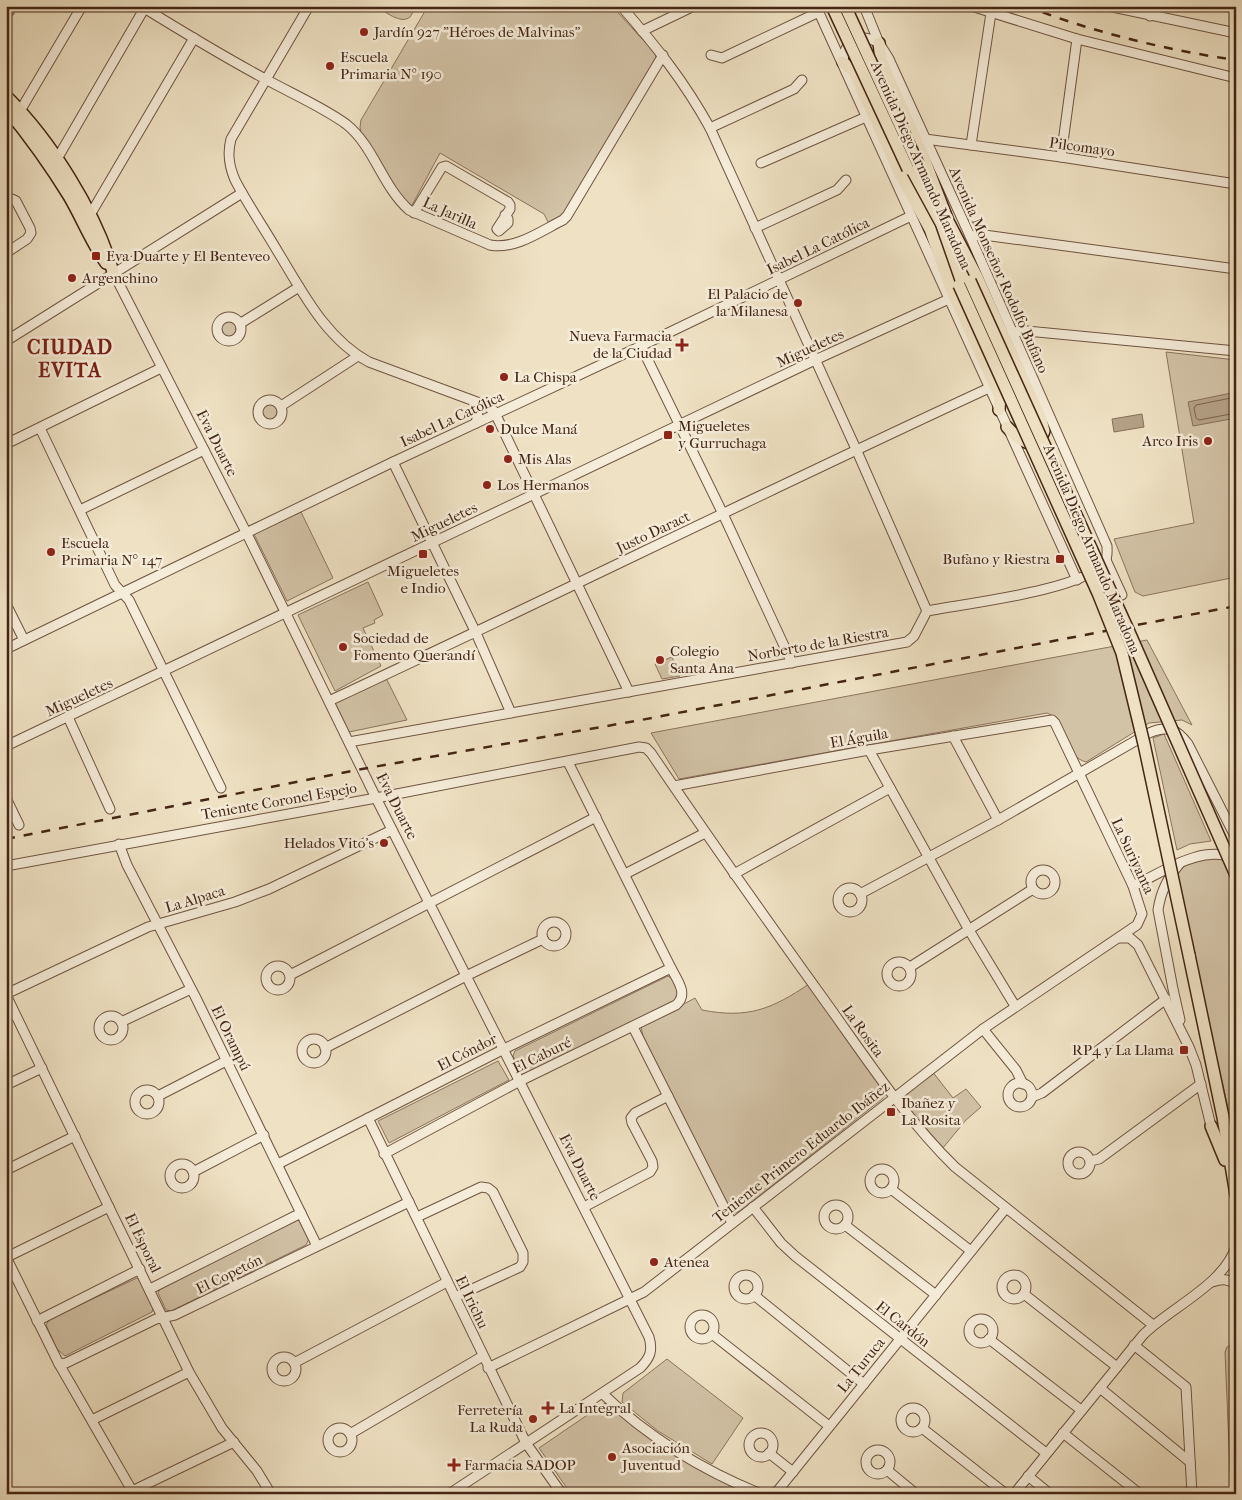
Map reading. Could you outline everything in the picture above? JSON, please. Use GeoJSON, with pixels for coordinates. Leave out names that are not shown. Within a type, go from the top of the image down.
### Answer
{"type":"FeatureCollection","features":[{"type":"Feature","properties":{"kind":"main road","name":"Avenida Diego Armando Maradona"},"geometry":{"type":"LineString","coordinates":[[832,6],[908,169],[930,229],[965,283],[1129,632],[1236,875]]}},
{"type":"Feature","properties":{"kind":"main road","name":"Avenida Diego Armando Maradona"},"geometry":{"type":"LineString","coordinates":[[845,6],[918,164],[948,221],[965,283],[1122,653],[1132,689],[1189,955],[1223,1117],[1236,1195]]}},
{"type":"Feature","properties":{"kind":"main road"},"geometry":{"type":"LineString","coordinates":[[879,43],[881,60],[925,160],[948,221],[978,277],[1041,419],[1044,431],[1039,440],[1034,443],[1028,443],[1021,440],[1007,427]]}},
{"type":"Feature","properties":{"kind":"main road"},"geometry":{"type":"LineString","coordinates":[[842,62],[854,72],[899,172],[930,229],[951,289],[1000,397],[1000,410]]}},
{"type":"Feature","properties":{"kind":"main road","name":"Eva Duarte"},"geometry":{"type":"LineString","coordinates":[[6,96],[57,159],[90,215],[107,252],[113,272]]}},
{"type":"Feature","properties":{"kind":"main road","name":"Eva Duarte"},"geometry":{"type":"LineString","coordinates":[[6,108],[32,140],[113,272]]}},
{"type":"Feature","properties":{"kind":"main road"},"geometry":{"type":"LineString","coordinates":[[1211,1126],[1233,1180]]}},
{"type":"Feature","properties":{"kind":"street"},"geometry":{"type":"LineString","coordinates":[[6,16],[13,6]]}},
{"type":"Feature","properties":{"kind":"street"},"geometry":{"type":"LineString","coordinates":[[20,111],[82,6]]}},
{"type":"Feature","properties":{"kind":"street"},"geometry":{"type":"LineString","coordinates":[[309,6],[234,131],[229,147],[230,169],[242,193],[299,287],[330,332],[340,342],[358,356],[370,362],[474,401],[490,408],[496,414],[629,692]]}},
{"type":"Feature","properties":{"kind":"street"},"geometry":{"type":"LineString","coordinates":[[621,6],[663,55],[710,128],[927,610],[1054,588],[1076,580],[1101,566],[1106,560],[1122,594]]}},
{"type":"Feature","properties":{"kind":"street"},"geometry":{"type":"LineString","coordinates":[[642,30],[694,6]]}},
{"type":"Feature","properties":{"kind":"street","name":"Avenida Monseñor Rodolfo Bufano"},"geometry":{"type":"LineString","coordinates":[[864,6],[879,43],[889,60],[970,236],[1107,546],[1106,560]]}},
{"type":"Feature","properties":{"kind":"street"},"geometry":{"type":"LineString","coordinates":[[971,6],[1077,39],[1236,78]]}},
{"type":"Feature","properties":{"kind":"street"},"geometry":{"type":"LineString","coordinates":[[983,6],[990,13]]}},
{"type":"Feature","properties":{"kind":"street"},"geometry":{"type":"LineString","coordinates":[[1109,6],[1236,33]]}},
{"type":"Feature","properties":{"kind":"street"},"geometry":{"type":"LineString","coordinates":[[1150,16],[1160,6]]}},
{"type":"Feature","properties":{"kind":"street"},"geometry":{"type":"LineString","coordinates":[[57,159],[143,7]]}},
{"type":"Feature","properties":{"kind":"street","name":"La Jarilla"},"geometry":{"type":"LineString","coordinates":[[143,7],[266,79],[338,118],[351,128],[361,140],[400,202],[414,213],[498,247],[514,243],[562,220],[570,211],[663,55]]}},
{"type":"Feature","properties":{"kind":"street"},"geometry":{"type":"LineString","coordinates":[[711,56],[722,58],[817,9],[1076,580]]}},
{"type":"Feature","properties":{"kind":"street"},"geometry":{"type":"LineString","coordinates":[[971,145],[990,13]]}},
{"type":"Feature","properties":{"kind":"street"},"geometry":{"type":"LineString","coordinates":[[90,215],[194,38]]}},
{"type":"Feature","properties":{"kind":"street"},"geometry":{"type":"LineString","coordinates":[[842,62],[847,46],[854,40],[871,38],[879,43]]}},
{"type":"Feature","properties":{"kind":"street"},"geometry":{"type":"LineString","coordinates":[[1061,157],[1077,39]]}},
{"type":"Feature","properties":{"kind":"street"},"geometry":{"type":"LineString","coordinates":[[710,128],[794,89],[802,80]]}},
{"type":"Feature","properties":{"kind":"street"},"geometry":{"type":"LineString","coordinates":[[761,163],[866,117]]}},
{"type":"Feature","properties":{"kind":"street","name":"Pilcomayo"},"geometry":{"type":"LineString","coordinates":[[925,139],[1061,157],[1236,184]]}},
{"type":"Feature","properties":{"kind":"street"},"geometry":{"type":"LineString","coordinates":[[414,213],[442,167],[446,166],[508,202],[510,209],[505,216]]}},
{"type":"Feature","properties":{"kind":"street"},"geometry":{"type":"LineString","coordinates":[[755,228],[836,190],[846,180]]}},
{"type":"Feature","properties":{"kind":"street"},"geometry":{"type":"LineString","coordinates":[[6,341],[113,272],[242,193]]}},
{"type":"Feature","properties":{"kind":"street"},"geometry":{"type":"LineString","coordinates":[[6,199],[12,198],[16,202],[31,233],[27,239],[6,253]]}},
{"type":"Feature","properties":{"kind":"street","name":"Isabel La Católica"},"geometry":{"type":"LineString","coordinates":[[6,649],[246,532],[641,346],[911,216]]}},
{"type":"Feature","properties":{"kind":"street"},"geometry":{"type":"LineString","coordinates":[[970,236],[984,235],[1236,269]]}},
{"type":"Feature","properties":{"kind":"street","name":"Eva Duarte"},"geometry":{"type":"LineString","coordinates":[[113,272],[246,532],[392,830],[649,1337],[651,1353],[648,1359],[640,1368],[603,1394]]}},
{"type":"Feature","properties":{"kind":"street"},"geometry":{"type":"LineString","coordinates":[[241,324],[299,287]]}},
{"type":"Feature","properties":{"kind":"street","name":"Migueletes"},"geometry":{"type":"LineString","coordinates":[[6,746],[815,360],[949,299]]}},
{"type":"Feature","properties":{"kind":"street"},"geometry":{"type":"LineString","coordinates":[[1012,332],[1027,331],[1236,351]]}},
{"type":"Feature","properties":{"kind":"street"},"geometry":{"type":"LineString","coordinates":[[641,346],[723,514],[792,663]]}},
{"type":"Feature","properties":{"kind":"street"},"geometry":{"type":"LineString","coordinates":[[281,406],[358,356]]}},
{"type":"Feature","properties":{"kind":"street"},"geometry":{"type":"LineString","coordinates":[[6,444],[161,368]]}},
{"type":"Feature","properties":{"kind":"street","name":"Justo Daract"},"geometry":{"type":"LineString","coordinates":[[329,701],[476,633],[856,449],[989,388]]}},
{"type":"Feature","properties":{"kind":"street"},"geometry":{"type":"LineString","coordinates":[[474,401],[478,416],[476,423]]}},
{"type":"Feature","properties":{"kind":"street"},"geometry":{"type":"LineString","coordinates":[[40,428],[115,585],[130,600],[220,788]]}},
{"type":"Feature","properties":{"kind":"street"},"geometry":{"type":"LineString","coordinates":[[80,510],[204,450]]}},
{"type":"Feature","properties":{"kind":"street"},"geometry":{"type":"LineString","coordinates":[[393,462],[476,633],[511,713]]}},
{"type":"Feature","properties":{"kind":"street"},"geometry":{"type":"LineString","coordinates":[[6,604],[24,640]]}},
{"type":"Feature","properties":{"kind":"street","name":"Norberto de la Riestra"},"geometry":{"type":"LineString","coordinates":[[349,742],[908,642],[914,636],[927,610]]}},
{"type":"Feature","properties":{"kind":"street"},"geometry":{"type":"LineString","coordinates":[[68,717],[110,809]]}},
{"type":"Feature","properties":{"kind":"street","name":"El Águila"},"geometry":{"type":"LineString","coordinates":[[674,786],[1050,719]]}},
{"type":"Feature","properties":{"kind":"street","name":"La Suriyanta"},"geometry":{"type":"LineString","coordinates":[[1050,719],[1055,723],[1133,886],[1142,914],[1137,925],[1120,938]]}},
{"type":"Feature","properties":{"kind":"street"},"geometry":{"type":"LineString","coordinates":[[860,894],[1161,729],[1173,730],[1181,735],[1194,754],[1236,838]]}},
{"type":"Feature","properties":{"kind":"street"},"geometry":{"type":"LineString","coordinates":[[953,736],[998,820]]}},
{"type":"Feature","properties":{"kind":"street","name":"Teniente Coronel Espejo"},"geometry":{"type":"LineString","coordinates":[[6,866],[568,762],[639,747],[646,748]]}},
{"type":"Feature","properties":{"kind":"street","name":"La Rosita"},"geometry":{"type":"LineString","coordinates":[[646,748],[894,1097],[937,1149],[955,1167],[1153,1325]]}},
{"type":"Feature","properties":{"kind":"street"},"geometry":{"type":"LineString","coordinates":[[869,750],[969,930],[1015,1006]]}},
{"type":"Feature","properties":{"kind":"street"},"geometry":{"type":"LineString","coordinates":[[568,762],[671,968]]}},
{"type":"Feature","properties":{"kind":"street"},"geometry":{"type":"LineString","coordinates":[[734,874],[890,788]]}},
{"type":"Feature","properties":{"kind":"street"},"geometry":{"type":"LineString","coordinates":[[6,798],[19,825]]}},
{"type":"Feature","properties":{"kind":"street"},"geometry":{"type":"LineString","coordinates":[[290,975],[596,817]]}},
{"type":"Feature","properties":{"kind":"street","name":"La Alpaca"},"geometry":{"type":"LineString","coordinates":[[6,994],[148,927],[235,902],[269,890],[392,830]]}},
{"type":"Feature","properties":{"kind":"street"},"geometry":{"type":"LineString","coordinates":[[624,874],[705,833]]}},
{"type":"Feature","properties":{"kind":"street","name":"El Orampú"},"geometry":{"type":"LineString","coordinates":[[119,844],[127,865],[264,1135],[317,1246]]}},
{"type":"Feature","properties":{"kind":"street"},"geometry":{"type":"LineString","coordinates":[[1133,886],[1195,856],[1211,853],[1223,854],[1236,859]]}},
{"type":"Feature","properties":{"kind":"street"},"geometry":{"type":"LineString","coordinates":[[1180,863],[1166,882],[1160,896],[1158,910],[1177,1009],[1211,1126]]}},
{"type":"Feature","properties":{"kind":"street"},"geometry":{"type":"LineString","coordinates":[[910,968],[1033,889]]}},
{"type":"Feature","properties":{"kind":"street"},"geometry":{"type":"LineString","coordinates":[[1120,938],[1130,938],[1138,945],[1189,1047]]}},
{"type":"Feature","properties":{"kind":"street","name":"Teniente Primero Eduardo Ibáñez"},"geometry":{"type":"LineString","coordinates":[[488,1368],[644,1292],[982,1029],[1120,938]]}},
{"type":"Feature","properties":{"kind":"street"},"geometry":{"type":"LineString","coordinates":[[325,1048],[466,976],[544,939]]}},
{"type":"Feature","properties":{"kind":"street","name":"El Caburé"},"geometry":{"type":"LineString","coordinates":[[384,1154],[520,1081],[633,1027],[679,1002],[682,998],[682,989],[671,968]]}},
{"type":"Feature","properties":{"kind":"street","name":"El Cóndor"},"geometry":{"type":"LineString","coordinates":[[278,1164],[504,1049],[671,968]]}},
{"type":"Feature","properties":{"kind":"street"},"geometry":{"type":"LineString","coordinates":[[121,1022],[191,989]]}},
{"type":"Feature","properties":{"kind":"street","name":"El Esporal"},"geometry":{"type":"LineString","coordinates":[[6,994],[189,1372],[210,1410],[257,1471],[272,1494]]}},
{"type":"Feature","properties":{"kind":"street"},"geometry":{"type":"LineString","coordinates":[[1032,1097],[1042,1093],[1166,999]]}},
{"type":"Feature","properties":{"kind":"street"},"geometry":{"type":"LineString","coordinates":[[633,1027],[732,1224]]}},
{"type":"Feature","properties":{"kind":"street"},"geometry":{"type":"LineString","coordinates":[[982,1029],[1016,1070],[1023,1084],[1030,1089],[1032,1097],[1029,1104],[1019,1107],[1011,1103],[1008,1098],[1010,1089],[1014,1085],[1023,1084]]}},
{"type":"Feature","properties":{"kind":"street"},"geometry":{"type":"LineString","coordinates":[[158,1096],[226,1061]]}},
{"type":"Feature","properties":{"kind":"street"},"geometry":{"type":"LineString","coordinates":[[6,1085],[42,1068]]}},
{"type":"Feature","properties":{"kind":"street"},"geometry":{"type":"LineString","coordinates":[[1090,1161],[1099,1159],[1200,1084]]}},
{"type":"Feature","properties":{"kind":"street"},"geometry":{"type":"LineString","coordinates":[[584,1207],[650,1172],[653,1167],[652,1162],[631,1118],[635,1113],[668,1096]]}},
{"type":"Feature","properties":{"kind":"street","name":"El Irichu"},"geometry":{"type":"LineString","coordinates":[[368,1118],[526,1443],[562,1494]]}},
{"type":"Feature","properties":{"kind":"street"},"geometry":{"type":"LineString","coordinates":[[193,1172],[264,1135]]}},
{"type":"Feature","properties":{"kind":"street"},"geometry":{"type":"LineString","coordinates":[[6,1170],[75,1136]]}},
{"type":"Feature","properties":{"kind":"street"},"geometry":{"type":"LineString","coordinates":[[417,1218],[481,1187],[488,1188],[493,1192],[523,1253],[523,1262],[520,1266],[454,1297]]}},
{"type":"Feature","properties":{"kind":"street"},"geometry":{"type":"LineString","coordinates":[[891,1189],[971,1251]]}},
{"type":"Feature","properties":{"kind":"street","name":"El Copetón"},"geometry":{"type":"LineString","coordinates":[[59,1364],[66,1363],[156,1319],[175,1315],[409,1202]]}},
{"type":"Feature","properties":{"kind":"street"},"geometry":{"type":"LineString","coordinates":[[109,1207],[6,1257],[59,1364],[133,1492],[234,1442]]}},
{"type":"Feature","properties":{"kind":"street","name":"El Cardón"},"geometry":{"type":"LineString","coordinates":[[753,1207],[787,1250],[1046,1453]]}},
{"type":"Feature","properties":{"kind":"street","name":"La Turuca"},"geometry":{"type":"LineString","coordinates":[[775,1494],[1006,1208]]}},
{"type":"Feature","properties":{"kind":"street"},"geometry":{"type":"LineString","coordinates":[[150,1289],[301,1213]]}},
{"type":"Feature","properties":{"kind":"street"},"geometry":{"type":"LineString","coordinates":[[845,1225],[936,1295]]}},
{"type":"Feature","properties":{"kind":"street"},"geometry":{"type":"LineString","coordinates":[[1014,1494],[1134,1345],[1153,1325],[1210,1283],[1229,1262],[1236,1246]]}},
{"type":"Feature","properties":{"kind":"street"},"geometry":{"type":"LineString","coordinates":[[37,1320],[140,1269]]}},
{"type":"Feature","properties":{"kind":"street"},"geometry":{"type":"LineString","coordinates":[[1210,1283],[1221,1279],[1228,1280],[1236,1285]]}},
{"type":"Feature","properties":{"kind":"street"},"geometry":{"type":"LineString","coordinates":[[294,1362],[447,1282]]}},
{"type":"Feature","properties":{"kind":"street"},"geometry":{"type":"LineString","coordinates":[[1024,1294],[1117,1367]]}},
{"type":"Feature","properties":{"kind":"street"},"geometry":{"type":"LineString","coordinates":[[754,1295],[864,1384]]}},
{"type":"Feature","properties":{"kind":"street"},"geometry":{"type":"LineString","coordinates":[[712,1334],[830,1426]]}},
{"type":"Feature","properties":{"kind":"street"},"geometry":{"type":"LineString","coordinates":[[990,1339],[1082,1410]]}},
{"type":"Feature","properties":{"kind":"street"},"geometry":{"type":"LineString","coordinates":[[1134,1345],[1184,1384],[1187,1391],[1192,1494]]}},
{"type":"Feature","properties":{"kind":"street"},"geometry":{"type":"LineString","coordinates":[[350,1434],[483,1356]]}},
{"type":"Feature","properties":{"kind":"street"},"geometry":{"type":"LineString","coordinates":[[92,1420],[189,1372]]}},
{"type":"Feature","properties":{"kind":"street"},"geometry":{"type":"LineString","coordinates":[[1100,1388],[1190,1462]]}},
{"type":"Feature","properties":{"kind":"street"},"geometry":{"type":"LineString","coordinates":[[449,1494],[603,1394],[635,1423],[684,1456],[725,1479],[761,1494]]}},
{"type":"Feature","properties":{"kind":"street"},"geometry":{"type":"LineString","coordinates":[[922,1428],[1006,1494]]}},
{"type":"Feature","properties":{"kind":"street"},"geometry":{"type":"LineString","coordinates":[[1063,1433],[1140,1494]]}},
{"type":"Feature","properties":{"kind":"street"},"geometry":{"type":"LineString","coordinates":[[769,1454],[793,1472]]}},
{"type":"Feature","properties":{"kind":"street"},"geometry":{"type":"LineString","coordinates":[[887,1470],[916,1494]]}},
{"type":"Feature","properties":{"kind":"street"},"geometry":{"type":"LineString","coordinates":[[1028,1476],[1050,1494]]}},
{"type":"Feature","properties":{"kind":"shaded area"},"geometry":{"type":"Polygon","coordinates":[[[376,6],[416,6],[410,17],[402,19],[376,6]]]}},
{"type":"Feature","properties":{"kind":"shaded area"},"geometry":{"type":"Polygon","coordinates":[[[428,6],[612,6],[655,53],[656,59],[565,213],[554,222],[549,224],[544,214],[440,153],[411,207],[406,204],[361,133],[361,120],[428,6]]]}},
{"type":"Feature","properties":{"kind":"shaded area"},"geometry":{"type":"Polygon","coordinates":[[[228,321],[234,323],[236,329],[234,335],[228,337],[222,335],[220,329],[222,323],[228,321]]]}},
{"type":"Feature","properties":{"kind":"shaded area","name":"Arco Iris"},"geometry":{"type":"Polygon","coordinates":[[[1166,352],[1236,360],[1236,577],[1143,596],[1135,592],[1114,539],[1194,523],[1166,352]]]}},
{"type":"Feature","properties":{"kind":"shaded area"},"geometry":{"type":"Polygon","coordinates":[[[269,404],[275,406],[277,412],[275,418],[269,420],[263,418],[261,412],[263,406],[269,404]]]}},
{"type":"Feature","properties":{"kind":"shaded area"},"geometry":{"type":"Polygon","coordinates":[[[301,512],[333,578],[287,601],[254,534],[301,512]]]}},
{"type":"Feature","properties":{"kind":"shaded area","name":"Sociedad de Fomento Querandí"},"geometry":{"type":"Polygon","coordinates":[[[368,582],[383,615],[374,620],[375,623],[363,628],[381,666],[335,691],[298,615],[368,582]]]}},
{"type":"Feature","properties":{"kind":"shaded area"},"geometry":{"type":"Polygon","coordinates":[[[1147,640],[1192,725],[1182,720],[1149,723],[1086,762],[1079,759],[1074,753],[1059,723],[1047,713],[679,779],[651,733],[1147,640]]]}},
{"type":"Feature","properties":{"kind":"shaded area"},"geometry":{"type":"Polygon","coordinates":[[[672,657],[680,676],[662,679],[655,664],[672,657]]]}},
{"type":"Feature","properties":{"kind":"shaded area"},"geometry":{"type":"Polygon","coordinates":[[[386,678],[407,720],[349,732],[335,703],[386,678]]]}},
{"type":"Feature","properties":{"kind":"shaded area"},"geometry":{"type":"Polygon","coordinates":[[[1164,734],[1211,841],[1190,844],[1177,850],[1153,738],[1164,734]]]}},
{"type":"Feature","properties":{"kind":"shaded area"},"geometry":{"type":"Polygon","coordinates":[[[1225,858],[1236,883],[1236,1143],[1193,955],[1177,873],[1192,862],[1225,858]]]}},
{"type":"Feature","properties":{"kind":"shaded area"},"geometry":{"type":"Polygon","coordinates":[[[668,976],[674,982],[677,992],[678,998],[674,1003],[526,1075],[521,1072],[513,1056],[515,1051],[668,976]]]}},
{"type":"Feature","properties":{"kind":"shaded area"},"geometry":{"type":"Polygon","coordinates":[[[809,984],[886,1094],[740,1211],[733,1214],[643,1036],[641,1027],[695,998],[702,1010],[733,1013],[746,1012],[771,1006],[809,984]]]}},
{"type":"Feature","properties":{"kind":"shaded area"},"geometry":{"type":"Polygon","coordinates":[[[498,1061],[509,1080],[389,1143],[378,1121],[498,1061]]]}},
{"type":"Feature","properties":{"kind":"shaded area"},"geometry":{"type":"Polygon","coordinates":[[[932,1071],[953,1098],[966,1089],[981,1107],[966,1120],[942,1149],[902,1102],[901,1098],[932,1071]]]}},
{"type":"Feature","properties":{"kind":"shaded area"},"geometry":{"type":"Polygon","coordinates":[[[298,1219],[309,1239],[306,1245],[171,1311],[166,1310],[158,1293],[160,1289],[298,1219]]]}},
{"type":"Feature","properties":{"kind":"shaded area"},"geometry":{"type":"Polygon","coordinates":[[[137,1278],[141,1279],[154,1305],[152,1312],[65,1356],[57,1349],[46,1325],[50,1319],[137,1278]]]}},
{"type":"Feature","properties":{"kind":"shaded area"},"geometry":{"type":"Polygon","coordinates":[[[1231,1345],[1236,1348],[1236,1494],[1231,1494],[1225,1352],[1227,1347],[1231,1345]]]}},
{"type":"Feature","properties":{"kind":"shaded area"},"geometry":{"type":"Polygon","coordinates":[[[667,1359],[743,1418],[712,1464],[658,1431],[622,1402],[623,1393],[667,1359]]]}},
{"type":"Feature","properties":{"kind":"shaded area","name":"Asociación Juventud"},"geometry":{"type":"Polygon","coordinates":[[[605,1403],[674,1454],[730,1486],[750,1494],[571,1494],[539,1448],[605,1403]]]}},
{"type":"Feature","properties":{"kind":"water"},"geometry":{"type":"Polygon","coordinates":[[[1236,392],[1236,418],[1193,426],[1188,402],[1236,392]]]}},
{"type":"Feature","properties":{"kind":"water"},"geometry":{"type":"Polygon","coordinates":[[[1142,414],[1144,427],[1114,432],[1112,419],[1142,414]]]}},
{"type":"Feature","properties":{"kind":"railway"},"geometry":{"type":"LineString","coordinates":[[1026,6],[1077,24],[1130,39],[1236,60]]}},
{"type":"Feature","properties":{"kind":"railway"},"geometry":{"type":"LineString","coordinates":[[6,839],[362,769],[641,720],[1236,606]]}},
{"type":"Feature","properties":{"kind":"place","name":"Jardín 927 \"Héroes de Malvinas\""},"geometry":{"type":"Point","coordinates":[364,32]}},
{"type":"Feature","properties":{"kind":"place","name":"Escuela Primaria Nº 190"},"geometry":{"type":"Point","coordinates":[330,66]}},
{"type":"Feature","properties":{"kind":"place","name":"Eva Duarte y El Benteveo"},"geometry":{"type":"Point","coordinates":[96,256]}},
{"type":"Feature","properties":{"kind":"place","name":"Argenchino"},"geometry":{"type":"Point","coordinates":[72,278]}},
{"type":"Feature","properties":{"kind":"place","name":"El Palacio de la Milanesa"},"geometry":{"type":"Point","coordinates":[798,303]}},
{"type":"Feature","properties":{"kind":"place","name":"Nueva Farmacia de la Ciudad"},"geometry":{"type":"Point","coordinates":[682,345]}},
{"type":"Feature","properties":{"kind":"place","name":"La Chispa"},"geometry":{"type":"Point","coordinates":[504,377]}},
{"type":"Feature","properties":{"kind":"place","name":"Dulce Maná"},"geometry":{"type":"Point","coordinates":[490,429]}},
{"type":"Feature","properties":{"kind":"place","name":"Migueletes y Gurruchaga"},"geometry":{"type":"Point","coordinates":[668,435]}},
{"type":"Feature","properties":{"kind":"place","name":"Arco Iris"},"geometry":{"type":"Point","coordinates":[1208,441]}},
{"type":"Feature","properties":{"kind":"place","name":"Mis Alas"},"geometry":{"type":"Point","coordinates":[508,459]}},
{"type":"Feature","properties":{"kind":"place","name":"Los Hermanos"},"geometry":{"type":"Point","coordinates":[487,485]}},
{"type":"Feature","properties":{"kind":"place","name":"Escuela Primaria N° 147"},"geometry":{"type":"Point","coordinates":[51,552]}},
{"type":"Feature","properties":{"kind":"place","name":"Migueletes e Indio"},"geometry":{"type":"Point","coordinates":[423,554]}},
{"type":"Feature","properties":{"kind":"place","name":"Bufano y Riestra"},"geometry":{"type":"Point","coordinates":[1060,559]}},
{"type":"Feature","properties":{"kind":"place","name":"Sociedad de Fomento Querandí"},"geometry":{"type":"Point","coordinates":[343,647]}},
{"type":"Feature","properties":{"kind":"place","name":"Colegio Santa Ana"},"geometry":{"type":"Point","coordinates":[660,660]}},
{"type":"Feature","properties":{"kind":"place","name":"Helados Vito’s"},"geometry":{"type":"Point","coordinates":[384,843]}},
{"type":"Feature","properties":{"kind":"place","name":"RP4 y La Llama"},"geometry":{"type":"Point","coordinates":[1184,1050]}},
{"type":"Feature","properties":{"kind":"place","name":"Ibañez y La Rosita"},"geometry":{"type":"Point","coordinates":[891,1112]}},
{"type":"Feature","properties":{"kind":"place","name":"Atenea"},"geometry":{"type":"Point","coordinates":[654,1262]}},
{"type":"Feature","properties":{"kind":"place","name":"La Integral"},"geometry":{"type":"Point","coordinates":[548,1408]}},
{"type":"Feature","properties":{"kind":"place","name":"Ferretería La Ruda"},"geometry":{"type":"Point","coordinates":[533,1419]}},
{"type":"Feature","properties":{"kind":"place","name":"Asociación Juventud"},"geometry":{"type":"Point","coordinates":[612,1457]}},
{"type":"Feature","properties":{"kind":"place","name":"Farmacia SADOP"},"geometry":{"type":"Point","coordinates":[454,1465]}},
{"type":"Feature","properties":{"kind":"district","name":"CIUDAD EVITA"},"geometry":{"type":"Point","coordinates":[70,358]}}]}
